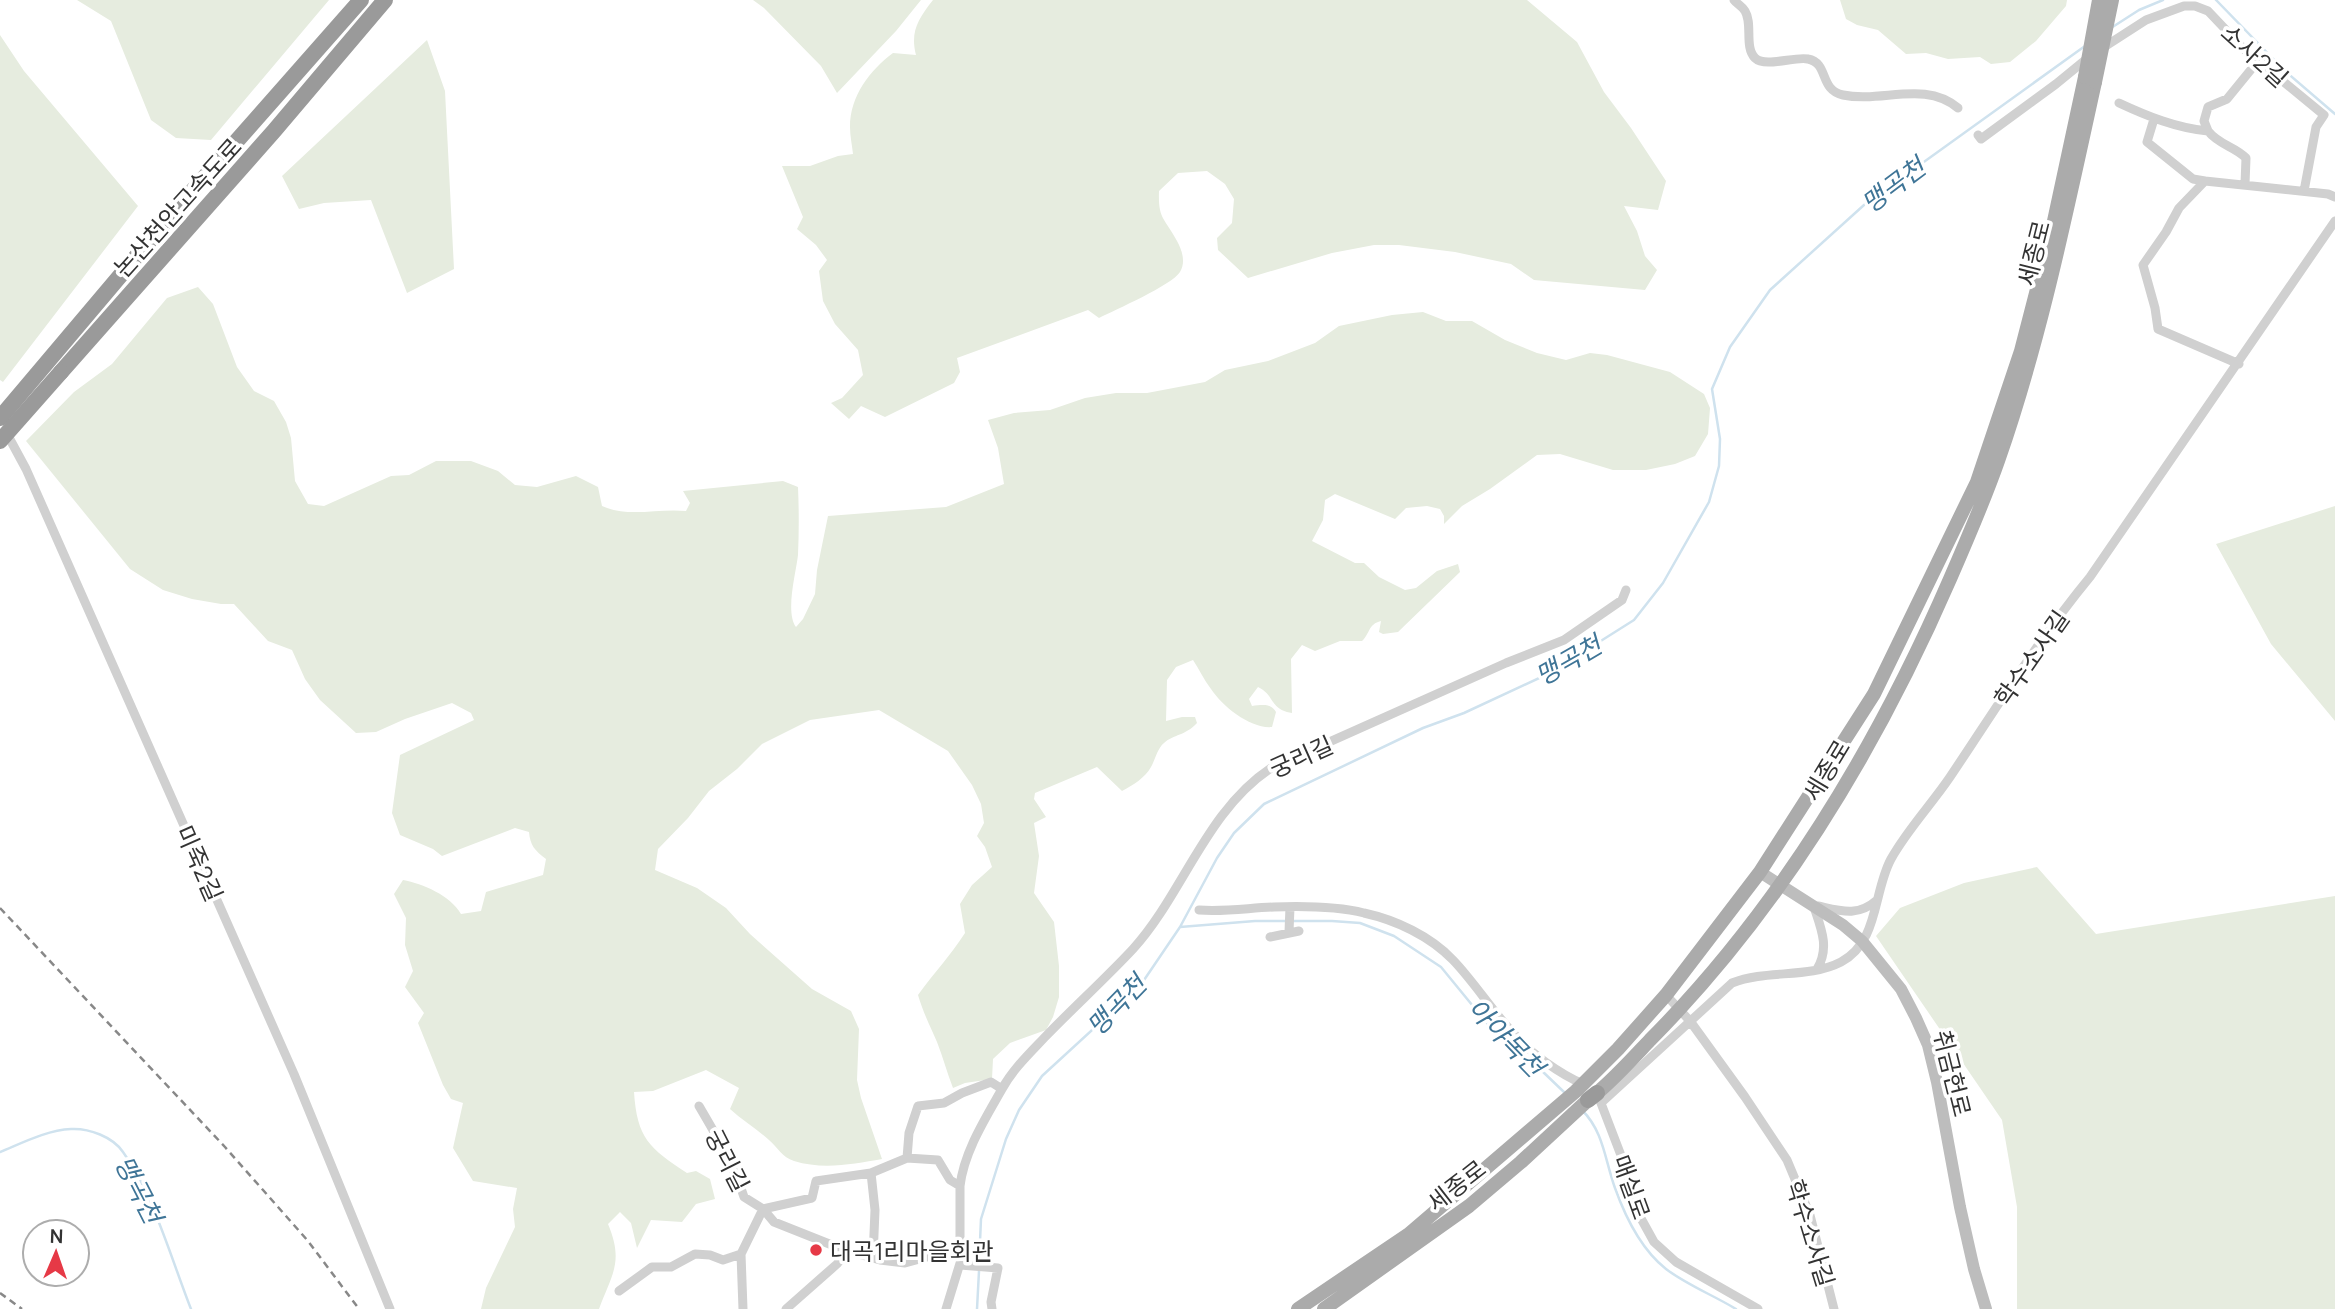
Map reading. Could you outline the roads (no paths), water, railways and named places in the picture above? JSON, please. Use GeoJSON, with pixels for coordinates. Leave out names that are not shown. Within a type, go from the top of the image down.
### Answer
{"type":"FeatureCollection","features":[{"type":"Feature","properties":{"kind":"highway","name":"논산천안고속도로"},"geometry":{"type":"LineString","coordinates":[[0,441],[174,212],[360,0]]}},
{"type":"Feature","properties":{"kind":"highway","name":"논산천안고속도로"},"geometry":{"type":"LineString","coordinates":[[0,419],[54,368],[274,131],[385,0]]}},
{"type":"Feature","properties":{"kind":"main road"},"geometry":{"type":"LineString","coordinates":[[2090,79],[2099,0]]}},
{"type":"Feature","properties":{"kind":"main road"},"geometry":{"type":"LineString","coordinates":[[2090,79],[2112,0]]}},
{"type":"Feature","properties":{"kind":"main road","name":"세종로"},"geometry":{"type":"LineString","coordinates":[[1324,1309],[1469,1206],[1574,1114],[1618,1049],[1666,995],[1760,872],[1874,694],[1977,482],[2021,351],[2090,79]]}},
{"type":"Feature","properties":{"kind":"main road","name":"세종로"},"geometry":{"type":"LineString","coordinates":[[1298,1309],[1409,1234],[1560,1105],[1589,1094],[1685,1016],[1780,884],[1836,799],[1875,733],[1925,636],[1998,461],[2031,356],[2090,79]]}},
{"type":"Feature","properties":{"kind":"main road","name":"취금헌로"},"geometry":{"type":"LineString","coordinates":[[1760,872],[1843,925],[1862,941],[1901,989],[1916,1018],[1928,1045],[1937,1082],[1960,1207],[1986,1309]]}},
{"type":"Feature","properties":{"kind":"street"},"geometry":{"type":"LineString","coordinates":[[1734,0],[1745,11],[1752,52],[1760,61],[1807,58],[1819,64],[1829,89],[1834,93],[1850,96],[1934,94],[1958,108]]}},
{"type":"Feature","properties":{"kind":"street","name":"소사2길"},"geometry":{"type":"LineString","coordinates":[[1978,135],[1980,139],[2000,126],[2079,64],[2127,31],[2146,20],[2184,6],[2195,6],[2208,11],[2258,61],[2324,115],[2316,127],[2304,191]]}},
{"type":"Feature","properties":{"kind":"street"},"geometry":{"type":"LineString","coordinates":[[2245,184],[2246,158],[2238,150],[2224,146],[2214,139],[2204,121],[2208,107],[2227,99],[2258,61]]}},
{"type":"Feature","properties":{"kind":"street"},"geometry":{"type":"LineString","coordinates":[[2119,103],[2154,119],[2208,131]]}},
{"type":"Feature","properties":{"kind":"street"},"geometry":{"type":"LineString","coordinates":[[2154,119],[2147,142],[2193,179],[2335,197]]}},
{"type":"Feature","properties":{"kind":"street"},"geometry":{"type":"LineString","coordinates":[[2205,181],[2179,208],[2143,264],[2158,328],[2239,364]]}},
{"type":"Feature","properties":{"kind":"street","name":"학수소사길"},"geometry":{"type":"LineString","coordinates":[[1685,1016],[1732,983],[1749,976],[1817,969],[1842,961],[1862,941],[1872,923],[1880,884],[1892,858],[1941,791],[2056,619],[2090,578],[2239,364],[2335,221]]}},
{"type":"Feature","properties":{"kind":"street","name":"미죽2길"},"geometry":{"type":"LineString","coordinates":[[0,419],[26,469],[289,1062],[390,1309]]}},
{"type":"Feature","properties":{"kind":"street","name":"궁리길"},"geometry":{"type":"LineString","coordinates":[[946,1309],[960,1265],[961,1173],[976,1137],[1009,1076],[1134,948],[1200,846],[1236,798],[1255,778],[1270,768],[1564,640],[1622,600],[1626,590]]}},
{"type":"Feature","properties":{"kind":"street"},"geometry":{"type":"LineString","coordinates":[[1813,905],[1855,912],[1867,909],[1878,898]]}},
{"type":"Feature","properties":{"kind":"street"},"geometry":{"type":"LineString","coordinates":[[1813,905],[1824,934],[1824,950],[1817,969]]}},
{"type":"Feature","properties":{"kind":"street"},"geometry":{"type":"LineString","coordinates":[[1199,910],[1223,912],[1290,906],[1363,912],[1397,923],[1428,940],[1452,959],[1516,1037],[1589,1094]]}},
{"type":"Feature","properties":{"kind":"street"},"geometry":{"type":"LineString","coordinates":[[1270,937],[1294,932],[1290,906]]}},
{"type":"Feature","properties":{"kind":"street","name":"학수소사길"},"geometry":{"type":"LineString","coordinates":[[1666,995],[1685,1016],[1745,1097],[1787,1160],[1810,1215],[1834,1309]]}},
{"type":"Feature","properties":{"kind":"street"},"geometry":{"type":"LineString","coordinates":[[960,1186],[950,1180],[938,1160],[907,1158],[909,1133],[918,1106],[944,1102],[991,1082],[1002,1089]]}},
{"type":"Feature","properties":{"kind":"street","name":"매실로"},"geometry":{"type":"LineString","coordinates":[[1589,1094],[1627,1171],[1639,1213],[1654,1242],[1676,1262],[1758,1309]]}},
{"type":"Feature","properties":{"kind":"street","name":"궁리길"},"geometry":{"type":"LineString","coordinates":[[699,1106],[721,1142],[744,1197],[763,1209],[774,1222],[847,1251],[905,1263],[960,1248]]}},
{"type":"Feature","properties":{"kind":"street","name":"궁리길"},"geometry":{"type":"LineString","coordinates":[[763,1209],[812,1198],[816,1181],[871,1173],[907,1158]]}},
{"type":"Feature","properties":{"kind":"street"},"geometry":{"type":"LineString","coordinates":[[871,1173],[875,1210],[873,1258]]}},
{"type":"Feature","properties":{"kind":"street","name":"궁리길"},"geometry":{"type":"LineString","coordinates":[[744,1309],[741,1254],[763,1209]]}},
{"type":"Feature","properties":{"kind":"street"},"geometry":{"type":"LineString","coordinates":[[786,1309],[837,1264],[847,1251]]}},
{"type":"Feature","properties":{"kind":"street"},"geometry":{"type":"LineString","coordinates":[[619,1291],[652,1267],[671,1267],[695,1254],[710,1255],[723,1260],[741,1254]]}},
{"type":"Feature","properties":{"kind":"street"},"geometry":{"type":"LineString","coordinates":[[960,1265],[998,1268],[992,1309]]}},
{"type":"Feature","properties":{"kind":"waterway","name":"맹곡천"},"geometry":{"type":"LineString","coordinates":[[2111,28],[2139,10],[2163,0]]}},
{"type":"Feature","properties":{"kind":"waterway"},"geometry":{"type":"LineString","coordinates":[[2216,0],[2285,71],[2335,114]]}},
{"type":"Feature","properties":{"kind":"waterway","name":"맹곡천"},"geometry":{"type":"LineString","coordinates":[[979,1264],[981,1219],[1006,1139],[1019,1110],[1042,1076],[1140,986],[1180,927],[1217,858],[1234,833],[1264,804],[1423,728],[1464,713],[1550,673],[1634,620],[1663,583],[1709,502],[1719,466],[1720,439],[1712,389],[1730,347],[1770,290],[1864,205],[2085,46]]}},
{"type":"Feature","properties":{"kind":"waterway","name":"아야목천"},"geometry":{"type":"LineString","coordinates":[[1180,927],[1255,921],[1332,921],[1360,923],[1394,936],[1441,967],[1495,1033],[1565,1093]]}},
{"type":"Feature","properties":{"kind":"waterway","name":"아야목천"},"geometry":{"type":"LineString","coordinates":[[1582,1110],[1599,1137],[1624,1210],[1649,1252],[1674,1275],[1736,1309]]}},
{"type":"Feature","properties":{"kind":"waterway","name":"맹곡천"},"geometry":{"type":"LineString","coordinates":[[0,1152],[44,1134],[71,1129],[93,1132],[113,1142],[123,1152],[144,1187],[191,1309]]}},
{"type":"Feature","properties":{"kind":"waterway","name":"맹곡천"},"geometry":{"type":"LineString","coordinates":[[977,1309],[979,1271]]}},
{"type":"Feature","properties":{"kind":"railway"},"geometry":{"type":"LineString","coordinates":[[0,908],[225,1147],[308,1241],[359,1309]]}},
{"type":"Feature","properties":{"kind":"railway"},"geometry":{"type":"LineString","coordinates":[[0,1293],[22,1309]]}},
{"type":"Feature","properties":{"kind":"place","name":"대곡1리마을회관"},"geometry":{"type":"Point","coordinates":[816,1250]}}]}
